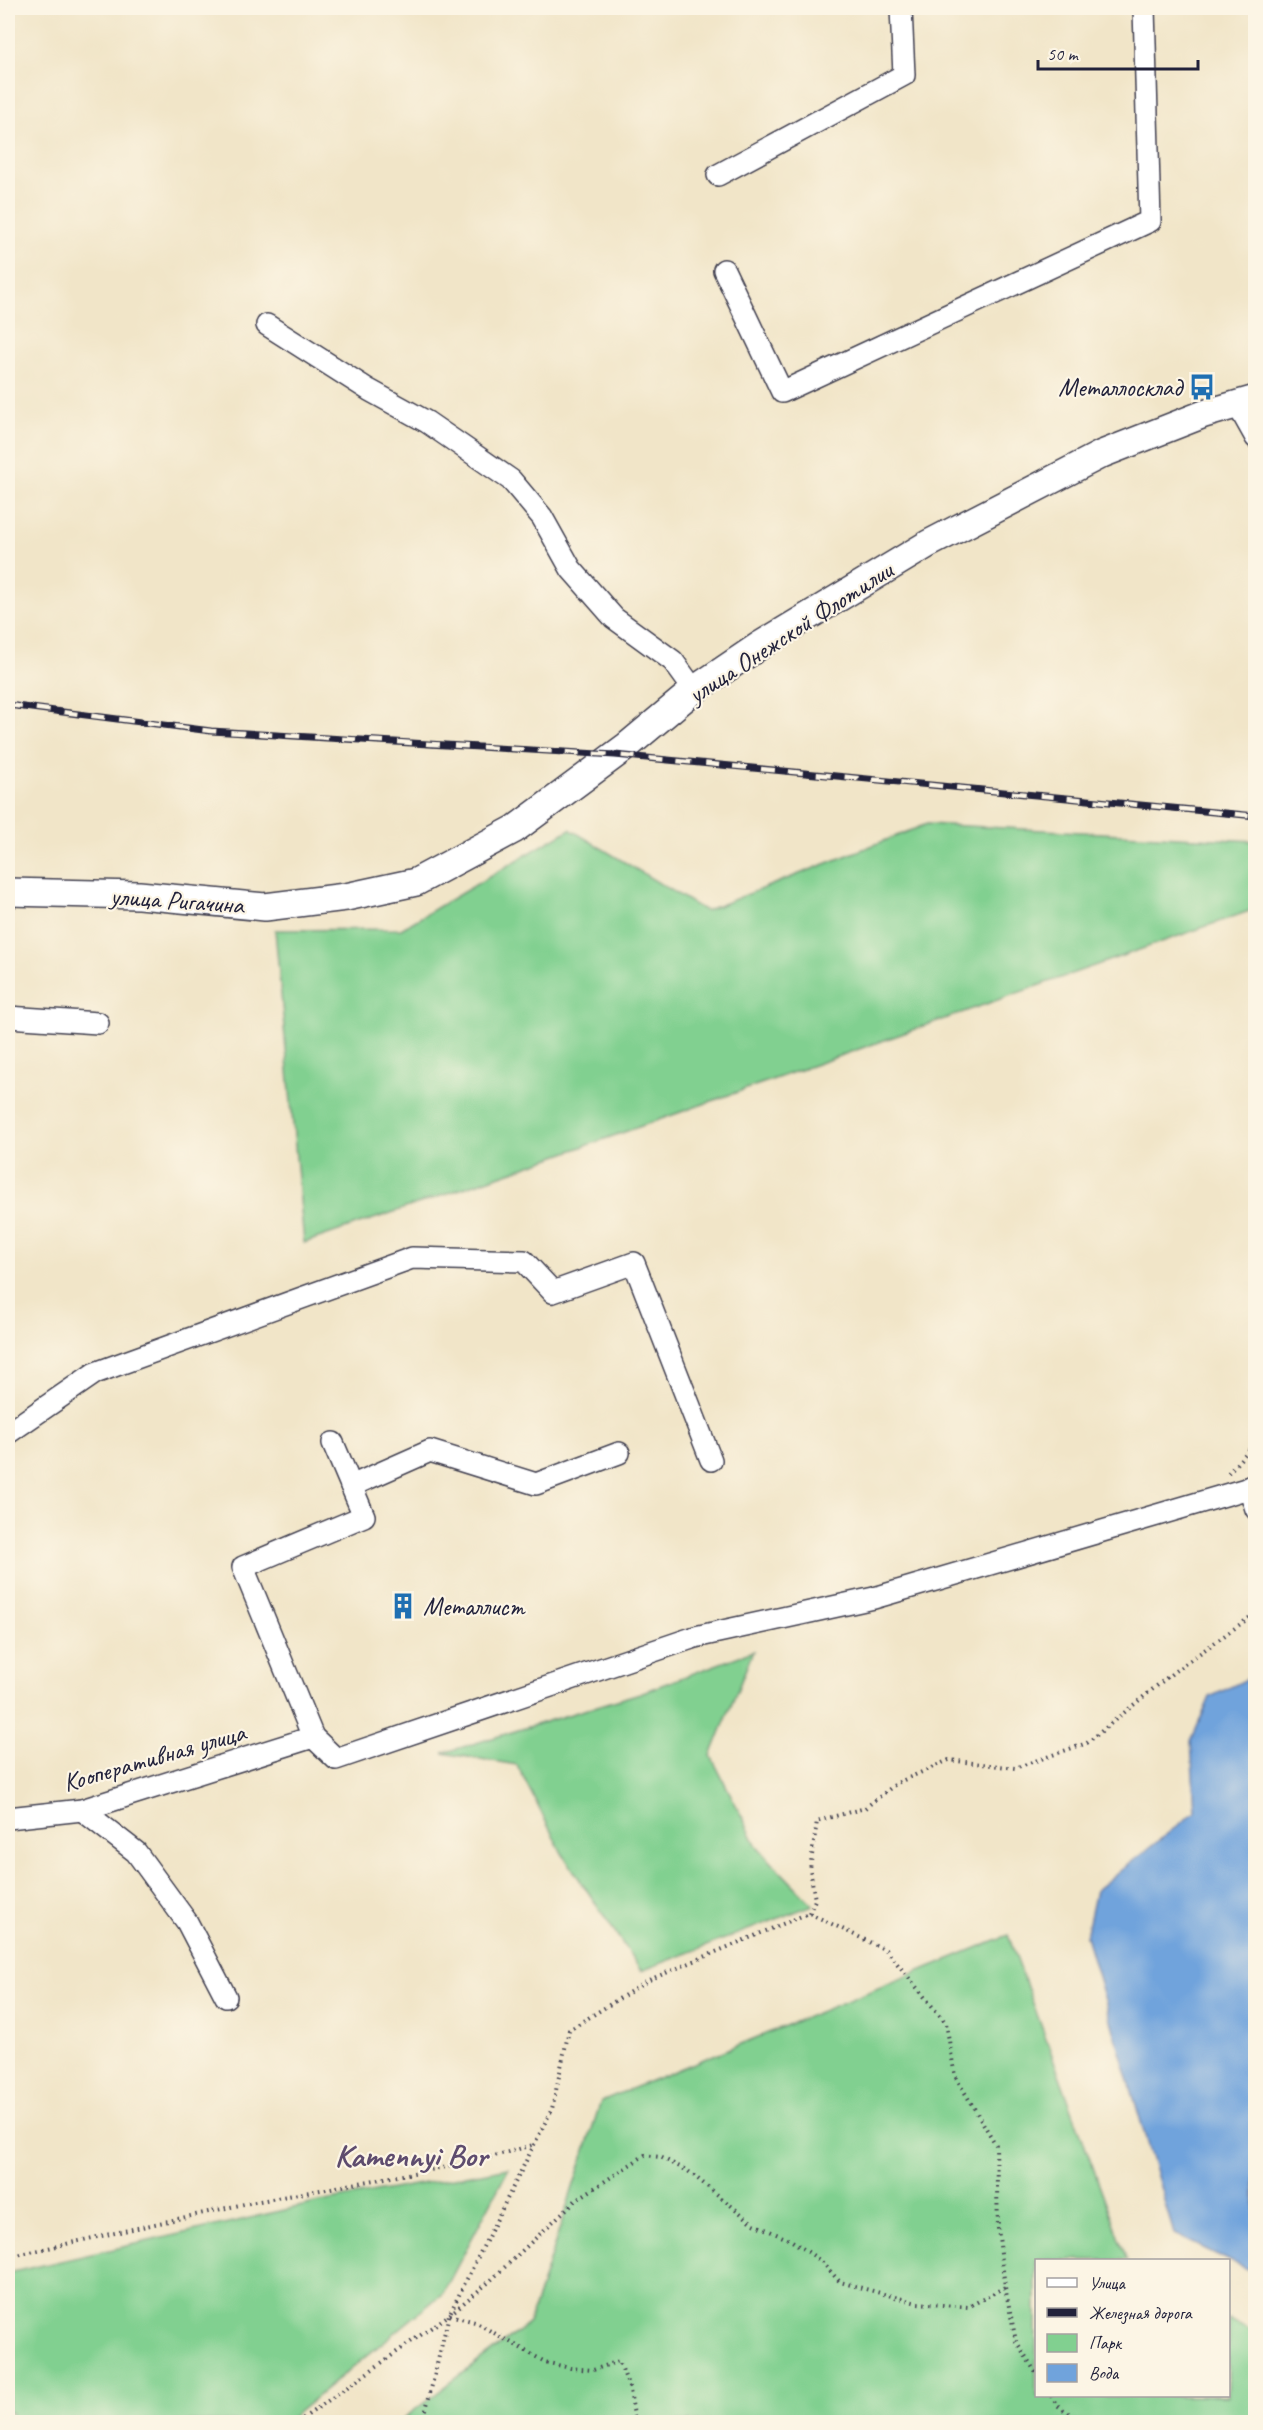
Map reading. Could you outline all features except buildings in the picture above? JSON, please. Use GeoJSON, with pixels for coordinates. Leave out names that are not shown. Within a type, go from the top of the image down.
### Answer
{"type":"FeatureCollection","features":[{"type":"Feature","properties":{"kind":"main road","name":"улица Онежской Флотилии"},"geometry":{"type":"LineString","coordinates":[[346,897],[416,882],[515,829],[607,761],[694,690]]}},
{"type":"Feature","properties":{"kind":"main road","name":"улица Ригачина"},"geometry":{"type":"LineString","coordinates":[[8,892],[139,895],[265,907],[346,897]]}},
{"type":"Feature","properties":{"kind":"street"},"geometry":{"type":"LineString","coordinates":[[718,175],[904,75],[901,8]]}},
{"type":"Feature","properties":{"kind":"street"},"geometry":{"type":"LineString","coordinates":[[724,270],[782,392],[1150,221],[1144,8]]}},
{"type":"Feature","properties":{"kind":"street"},"geometry":{"type":"LineString","coordinates":[[267,325],[369,390],[427,422],[511,480],[542,517],[571,569],[614,618],[673,661],[694,690],[762,644],[928,544],[1102,454],[1204,414],[1246,402],[1256,438]]}},
{"type":"Feature","properties":{"kind":"street"},"geometry":{"type":"LineString","coordinates":[[8,1017],[98,1023]]}},
{"type":"Feature","properties":{"kind":"street"},"geometry":{"type":"LineString","coordinates":[[8,1433],[95,1373],[412,1258],[524,1262],[553,1292],[634,1263],[711,1460]]}},
{"type":"Feature","properties":{"kind":"street"},"geometry":{"type":"LineString","coordinates":[[333,1443],[364,1516],[243,1567],[313,1737],[336,1759],[695,1637],[874,1598],[1252,1486],[1256,1509]]}},
{"type":"Feature","properties":{"kind":"street"},"geometry":{"type":"LineString","coordinates":[[351,1486],[430,1450],[536,1484],[619,1453]]}},
{"type":"Feature","properties":{"kind":"street","name":"Кооперативная улица"},"geometry":{"type":"LineString","coordinates":[[8,1818],[82,1810],[313,1737]]}},
{"type":"Feature","properties":{"kind":"street"},"geometry":{"type":"LineString","coordinates":[[82,1810],[136,1852],[187,1922],[226,1997]]}},
{"type":"Feature","properties":{"kind":"path"},"geometry":{"type":"LineString","coordinates":[[423,2422],[450,2315],[552,2109],[569,2030],[649,1980],[809,1913],[815,1900],[810,1869],[817,1821],[865,1808],[897,1783],[949,1760],[1015,1768],[1087,1743],[1175,1671],[1256,1613]]}},
{"type":"Feature","properties":{"kind":"path"},"geometry":{"type":"LineString","coordinates":[[809,1913],[886,1950],[946,2023],[955,2076],[996,2145],[998,2228],[1005,2287],[1016,2341],[1035,2371]]}},
{"type":"Feature","properties":{"kind":"path"},"geometry":{"type":"LineString","coordinates":[[8,2257],[244,2204],[473,2162],[534,2145]]}},
{"type":"Feature","properties":{"kind":"path"},"geometry":{"type":"LineString","coordinates":[[298,2422],[450,2315],[489,2282],[576,2200],[645,2155],[660,2157],[688,2171],[754,2224],[792,2241],[821,2261],[840,2282],[917,2303],[968,2307],[1005,2287]]}},
{"type":"Feature","properties":{"kind":"path"},"geometry":{"type":"LineString","coordinates":[[450,2315],[475,2322],[544,2362],[593,2370],[619,2361],[630,2390],[635,2422]]}},
{"type":"Feature","properties":{"kind":"path"},"geometry":{"type":"LineString","coordinates":[[1052,2397],[1057,2405],[1081,2422]]}},
{"type":"Feature","properties":{"kind":"green space"},"geometry":{"type":"Polygon","coordinates":[[[927,824],[1255,841],[1255,909],[304,1243],[275,930],[401,929],[570,829],[705,911],[927,824]]]}},
{"type":"Feature","properties":{"kind":"green space"},"geometry":{"type":"Polygon","coordinates":[[[753,1651],[711,1756],[758,1848],[813,1905],[641,1971],[562,1853],[517,1765],[443,1753],[640,1693],[753,1651]]]}},
{"type":"Feature","properties":{"kind":"green space"},"geometry":{"type":"Polygon","coordinates":[[[1008,1935],[1127,2259],[1035,2259],[1035,2397],[1230,2397],[1230,2320],[1255,2334],[1255,2422],[399,2422],[529,2323],[601,2101],[1008,1935]]]}},
{"type":"Feature","properties":{"kind":"green space"},"geometry":{"type":"Polygon","coordinates":[[[509,2168],[443,2293],[286,2422],[14,2422],[11,2412],[8,2413],[8,2273],[320,2202],[509,2168]]]}},
{"type":"Feature","properties":{"kind":"water"},"geometry":{"type":"Polygon","coordinates":[[[1255,1675],[1255,2273],[1174,2234],[1086,1936],[1096,1890],[1195,1812],[1191,1741],[1210,1697],[1255,1675]]]}},
{"type":"Feature","properties":{"kind":"railway"},"geometry":{"type":"LineString","coordinates":[[8,705],[211,731],[615,755],[1256,816]]}},
{"type":"Feature","properties":{"kind":"place","name":"Металлосклад"},"geometry":{"type":"Point","coordinates":[1202,387]}},
{"type":"Feature","properties":{"kind":"place","name":"Металлист"},"geometry":{"type":"Point","coordinates":[403,1606]}},
{"type":"Feature","properties":{"kind":"district","name":"Kamennyi Bor"},"geometry":{"type":"Point","coordinates":[411,2155]}}]}
